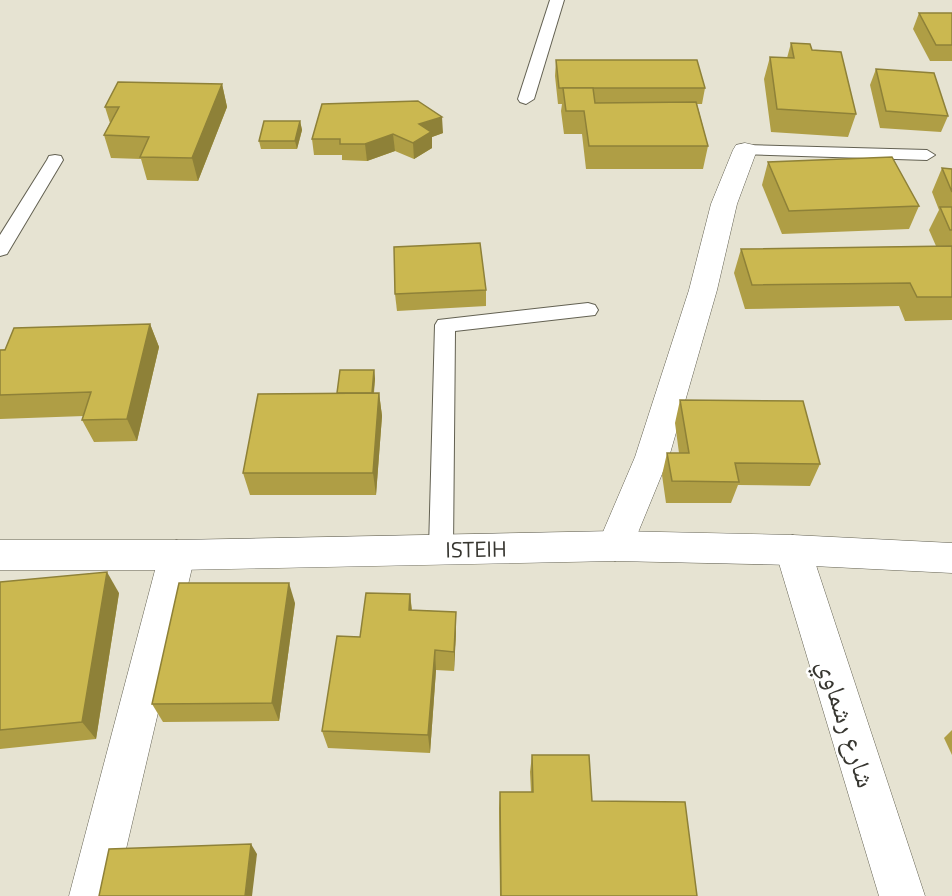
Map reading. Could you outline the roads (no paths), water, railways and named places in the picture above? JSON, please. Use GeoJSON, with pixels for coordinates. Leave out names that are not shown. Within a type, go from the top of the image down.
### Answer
{"type":"FeatureCollection","features":[{"type":"Feature","properties":{"kind":"street"},"geometry":{"type":"LineString","coordinates":[[615,546],[652,456],[703,290],[724,204],[745,150]]}},
{"type":"Feature","properties":{"kind":"street","name":"ISTEIH"},"geometry":{"type":"LineString","coordinates":[[0,555],[177,555],[615,546],[793,550],[952,558]]}},
{"type":"Feature","properties":{"kind":"street","name":"شارع رشماوي"},"geometry":{"type":"LineString","coordinates":[[793,550],[902,896]]}},
{"type":"Feature","properties":{"kind":"street"},"geometry":{"type":"LineString","coordinates":[[92,896],[177,555]]}},
{"type":"Feature","properties":{"kind":"lane"},"geometry":{"type":"LineString","coordinates":[[526,99],[557,0]]}},
{"type":"Feature","properties":{"kind":"lane"},"geometry":{"type":"LineString","coordinates":[[745,150],[927,154]]}},
{"type":"Feature","properties":{"kind":"lane"},"geometry":{"type":"LineString","coordinates":[[0,250],[55,160]]}},
{"type":"Feature","properties":{"kind":"lane"},"geometry":{"type":"LineString","coordinates":[[441,549],[445,325],[588,310]]}}]}
